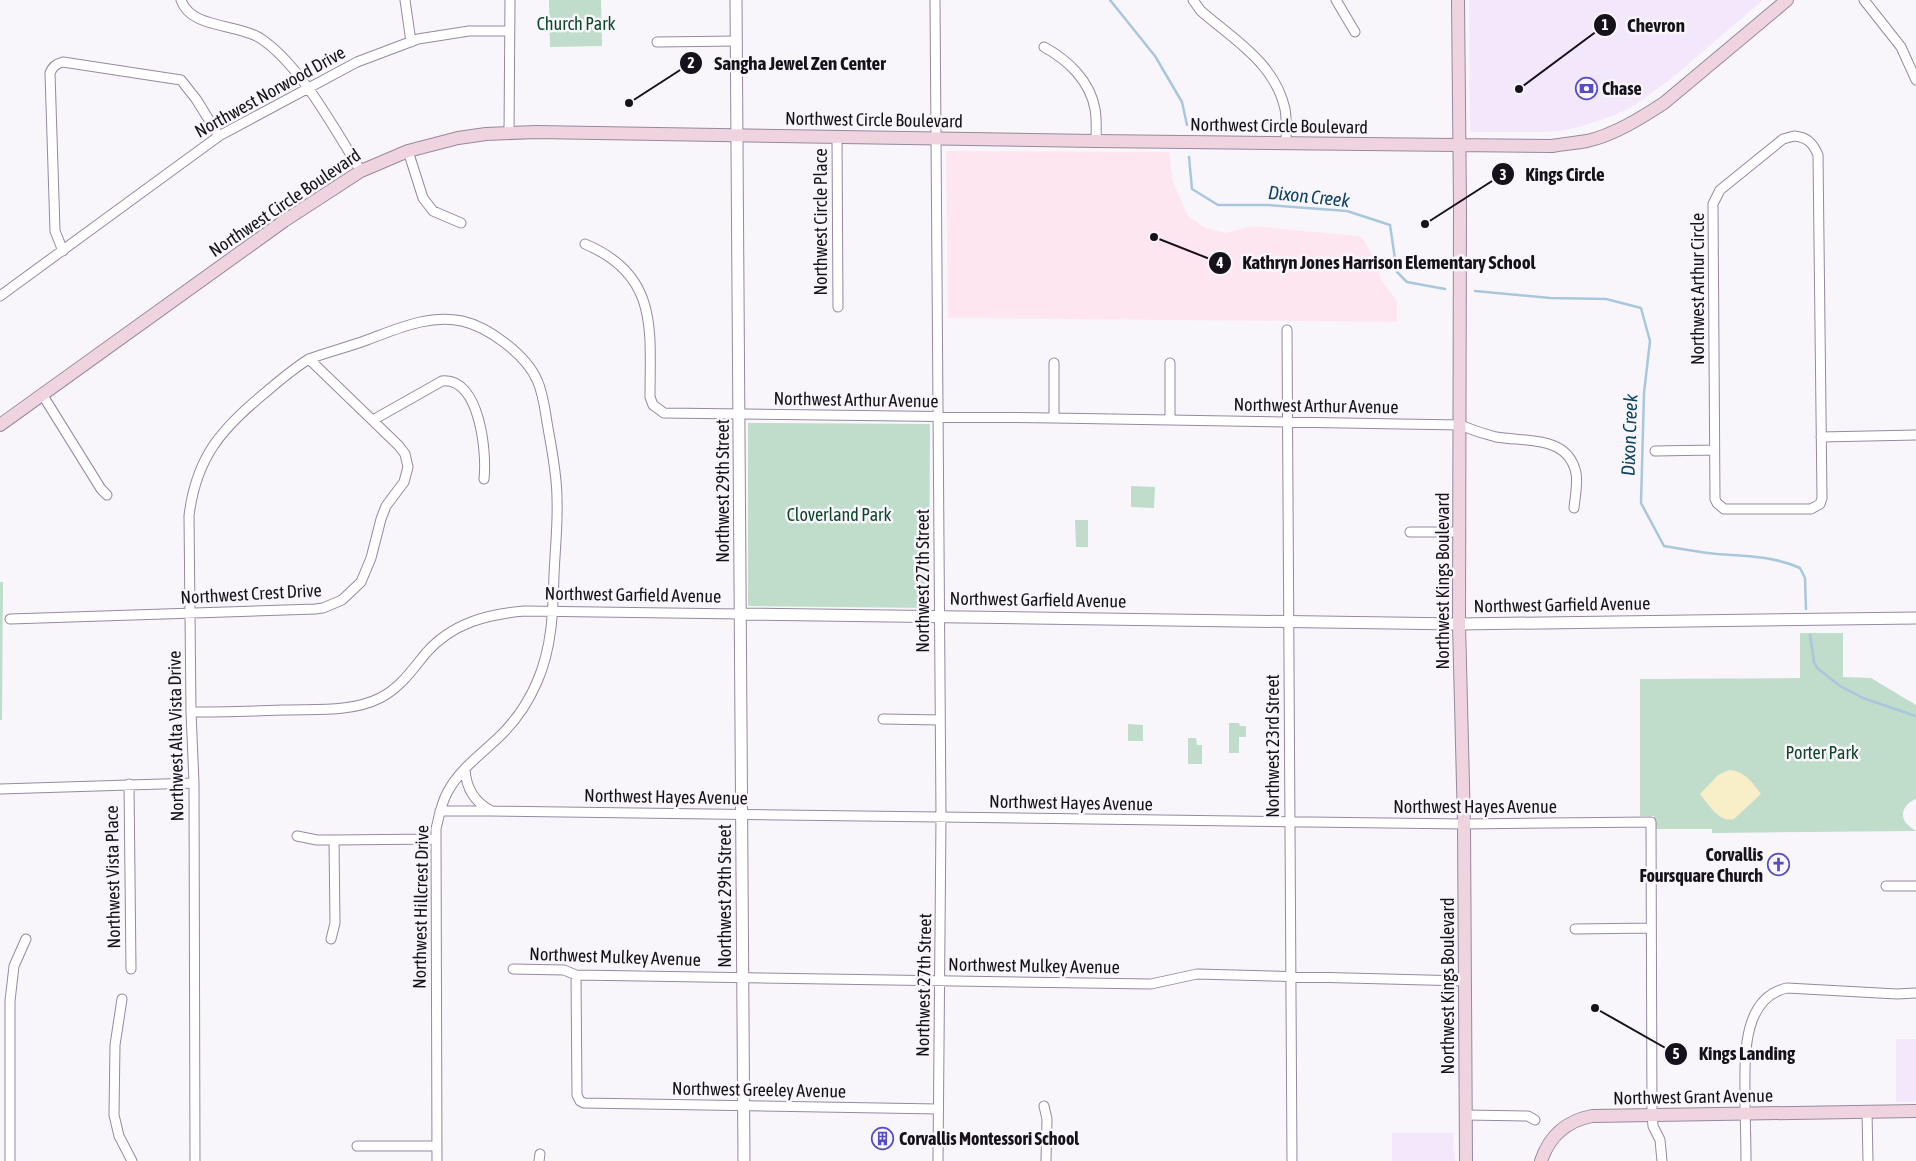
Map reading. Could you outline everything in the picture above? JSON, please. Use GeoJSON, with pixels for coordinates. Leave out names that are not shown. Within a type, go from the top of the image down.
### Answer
{"type":"FeatureCollection","features":[{"type":"Feature","properties":{"kind":"main road","name":"Northwest Kings Boulevard"},"geometry":{"type":"LineString","coordinates":[[1458,0],[1460,624],[1464,824],[1466,1161]]}},
{"type":"Feature","properties":{"kind":"main road","name":"Northwest Circle Boulevard"},"geometry":{"type":"LineString","coordinates":[[1,423],[284,221],[361,171],[408,151],[458,138],[509,133],[1552,146],[1586,141],[1602,136],[1642,117],[1664,103],[1787,0]]}},
{"type":"Feature","properties":{"kind":"main road","name":"Northwest Grant Avenue"},"geometry":{"type":"LineString","coordinates":[[1541,1161],[1548,1145],[1556,1134],[1572,1122],[1592,1116],[1916,1111]]}},
{"type":"Feature","properties":{"kind":"street"},"geometry":{"type":"LineString","coordinates":[[181,0],[189,12],[197,19],[247,31],[272,46],[285,58],[308,88],[361,171]]}},
{"type":"Feature","properties":{"kind":"street"},"geometry":{"type":"LineString","coordinates":[[404,0],[410,42]]}},
{"type":"Feature","properties":{"kind":"street"},"geometry":{"type":"LineString","coordinates":[[509,133],[510,0]]}},
{"type":"Feature","properties":{"kind":"street","name":"Northwest 29th Street"},"geometry":{"type":"LineString","coordinates":[[736,0],[744,1161]]}},
{"type":"Feature","properties":{"kind":"street","name":"Northwest 27th Street"},"geometry":{"type":"LineString","coordinates":[[935,0],[941,817],[938,1161]]}},
{"type":"Feature","properties":{"kind":"street"},"geometry":{"type":"LineString","coordinates":[[1193,0],[1201,10],[1264,66],[1275,81],[1285,109],[1286,143]]}},
{"type":"Feature","properties":{"kind":"street"},"geometry":{"type":"LineString","coordinates":[[1336,0],[1355,32]]}},
{"type":"Feature","properties":{"kind":"street"},"geometry":{"type":"LineString","coordinates":[[1864,0],[1901,47],[1916,80]]}},
{"type":"Feature","properties":{"kind":"street","name":"Northwest Norwood Drive"},"geometry":{"type":"LineString","coordinates":[[0,296],[219,136],[357,62],[410,42],[469,31],[509,31]]}},
{"type":"Feature","properties":{"kind":"street"},"geometry":{"type":"LineString","coordinates":[[657,42],[737,41]]}},
{"type":"Feature","properties":{"kind":"street"},"geometry":{"type":"LineString","coordinates":[[1044,48],[1072,66],[1088,89],[1095,111],[1096,141]]}},
{"type":"Feature","properties":{"kind":"street"},"geometry":{"type":"LineString","coordinates":[[63,251],[55,231],[52,138],[50,73],[52,67],[57,63],[63,62],[181,80],[196,98],[219,136]]}},
{"type":"Feature","properties":{"kind":"street","name":"Northwest Arthur Circle"},"geometry":{"type":"LineString","coordinates":[[1794,136],[1805,138],[1812,143],[1818,155],[1821,437],[1822,498],[1820,504],[1811,509],[1728,509],[1721,507],[1715,500],[1715,199],[1720,190],[1783,139],[1794,136]]}},
{"type":"Feature","properties":{"kind":"street","name":"Northwest Circle Place"},"geometry":{"type":"LineString","coordinates":[[837,137],[838,307]]}},
{"type":"Feature","properties":{"kind":"street"},"geometry":{"type":"LineString","coordinates":[[408,151],[423,198],[434,210],[461,223]]}},
{"type":"Feature","properties":{"kind":"street","name":"Northwest Arthur Avenue"},"geometry":{"type":"LineString","coordinates":[[585,244],[612,258],[625,270],[639,290],[648,312],[650,328],[650,397],[657,410],[669,414],[1460,425],[1496,437],[1548,442],[1560,448],[1570,459],[1576,472],[1574,508]]}},
{"type":"Feature","properties":{"kind":"street","name":"Northwest Hillcrest Drive"},"geometry":{"type":"LineString","coordinates":[[309,359],[419,322],[459,320],[477,326],[519,354],[529,365],[540,387],[555,472],[558,498],[553,612],[549,649],[540,676],[530,696],[511,725],[465,769],[448,792],[440,811],[436,838],[437,1161]]}},
{"type":"Feature","properties":{"kind":"street","name":"Northwest 23rd Street"},"geometry":{"type":"LineString","coordinates":[[1287,330],[1292,1161]]}},
{"type":"Feature","properties":{"kind":"street","name":"Northwest Crest Drive"},"geometry":{"type":"LineString","coordinates":[[10,619],[324,608],[342,600],[353,591],[365,575],[386,506],[404,482],[407,474],[407,462],[400,446],[309,359]]}},
{"type":"Feature","properties":{"kind":"street","name":"Northwest Alta Vista Drive"},"geometry":{"type":"LineString","coordinates":[[194,1161],[194,783],[191,712],[189,516],[192,496],[201,467],[214,443],[247,407],[309,359]]}},
{"type":"Feature","properties":{"kind":"street"},"geometry":{"type":"LineString","coordinates":[[1054,363],[1054,418]]}},
{"type":"Feature","properties":{"kind":"street"},"geometry":{"type":"LineString","coordinates":[[1170,363],[1170,420]]}},
{"type":"Feature","properties":{"kind":"street"},"geometry":{"type":"LineString","coordinates":[[372,420],[442,381],[449,380],[458,384],[471,403],[482,431],[485,447],[484,479]]}},
{"type":"Feature","properties":{"kind":"street"},"geometry":{"type":"LineString","coordinates":[[42,394],[106,495]]}},
{"type":"Feature","properties":{"kind":"street"},"geometry":{"type":"LineString","coordinates":[[1821,437],[1916,435]]}},
{"type":"Feature","properties":{"kind":"street"},"geometry":{"type":"LineString","coordinates":[[1655,451],[1714,450]]}},
{"type":"Feature","properties":{"kind":"street"},"geometry":{"type":"LineString","coordinates":[[1410,532],[1460,532]]}},
{"type":"Feature","properties":{"kind":"street","name":"Northwest Garfield Avenue"},"geometry":{"type":"LineString","coordinates":[[191,712],[339,708],[364,704],[381,698],[394,690],[433,647],[461,627],[478,619],[500,613],[940,616],[1460,624],[1916,618]]}},
{"type":"Feature","properties":{"kind":"street"},"geometry":{"type":"LineString","coordinates":[[883,720],[940,720]]}},
{"type":"Feature","properties":{"kind":"street"},"geometry":{"type":"LineString","coordinates":[[465,769],[470,792],[475,800],[490,810]]}},
{"type":"Feature","properties":{"kind":"street"},"geometry":{"type":"LineString","coordinates":[[0,789],[194,783]]}},
{"type":"Feature","properties":{"kind":"street","name":"Northwest Vista Place"},"geometry":{"type":"LineString","coordinates":[[129,784],[131,970]]}},
{"type":"Feature","properties":{"kind":"street","name":"Northwest Hayes Avenue"},"geometry":{"type":"LineString","coordinates":[[440,811],[490,810],[1464,824],[1651,822],[1651,928]]}},
{"type":"Feature","properties":{"kind":"street"},"geometry":{"type":"LineString","coordinates":[[297,836],[318,840],[436,838]]}},
{"type":"Feature","properties":{"kind":"street"},"geometry":{"type":"LineString","coordinates":[[331,939],[335,923],[334,840]]}},
{"type":"Feature","properties":{"kind":"street"},"geometry":{"type":"LineString","coordinates":[[1886,886],[1916,886]]}},
{"type":"Feature","properties":{"kind":"street"},"geometry":{"type":"LineString","coordinates":[[1575,929],[1651,928],[1652,1115],[1660,1140],[1662,1161]]}},
{"type":"Feature","properties":{"kind":"street"},"geometry":{"type":"LineString","coordinates":[[10,1161],[10,1001],[14,966],[26,939]]}},
{"type":"Feature","properties":{"kind":"street","name":"Northwest Mulkey Avenue"},"geometry":{"type":"LineString","coordinates":[[513,969],[564,970],[576,975],[1151,984],[1197,974],[1465,981]]}},
{"type":"Feature","properties":{"kind":"street","name":"Northwest Greeley Avenue"},"geometry":{"type":"LineString","coordinates":[[576,975],[577,1095],[584,1104],[938,1109]]}},
{"type":"Feature","properties":{"kind":"street"},"geometry":{"type":"LineString","coordinates":[[1746,1161],[1745,1058],[1749,1030],[1761,1004],[1774,992],[1794,988],[1897,994],[1916,993]]}},
{"type":"Feature","properties":{"kind":"street"},"geometry":{"type":"LineString","coordinates":[[122,999],[115,1045],[114,1115],[119,1136],[132,1161]]}},
{"type":"Feature","properties":{"kind":"street"},"geometry":{"type":"LineString","coordinates":[[1044,1106],[1047,1119],[1046,1161]]}},
{"type":"Feature","properties":{"kind":"street"},"geometry":{"type":"LineString","coordinates":[[1867,1112],[1868,1161]]}},
{"type":"Feature","properties":{"kind":"street"},"geometry":{"type":"LineString","coordinates":[[1466,1115],[1528,1116],[1535,1120]]}},
{"type":"Feature","properties":{"kind":"street"},"geometry":{"type":"LineString","coordinates":[[357,1146],[436,1146]]}},
{"type":"Feature","properties":{"kind":"shaded area"},"geometry":{"type":"Polygon","coordinates":[[[1469,0],[1763,0],[1672,78],[1634,106],[1615,115],[1561,131],[1470,132],[1469,0]]]}},
{"type":"Feature","properties":{"kind":"shaded area"},"geometry":{"type":"Polygon","coordinates":[[[946,151],[1169,152],[1173,182],[1188,216],[1206,228],[1225,233],[1252,226],[1359,236],[1363,239],[1374,258],[1382,281],[1397,301],[1397,322],[948,318],[946,151]]]}},
{"type":"Feature","properties":{"kind":"shaded area"},"geometry":{"type":"Polygon","coordinates":[[[1896,1039],[1916,1039],[1916,1102],[1896,1102],[1896,1039]]]}},
{"type":"Feature","properties":{"kind":"shaded area"},"geometry":{"type":"Polygon","coordinates":[[[1392,1133],[1454,1133],[1453,1150],[1455,1161],[1392,1161],[1392,1133]]]}},
{"type":"Feature","properties":{"kind":"green space","name":"Church Park"},"geometry":{"type":"Polygon","coordinates":[[[549,0],[601,0],[602,46],[550,47],[549,0]]]}},
{"type":"Feature","properties":{"kind":"green space","name":"Cloverland Park"},"geometry":{"type":"Polygon","coordinates":[[[748,423],[930,424],[929,608],[748,606],[748,423]]]}},
{"type":"Feature","properties":{"kind":"green space"},"geometry":{"type":"Polygon","coordinates":[[[1131,486],[1155,487],[1154,508],[1131,507],[1131,486]]]}},
{"type":"Feature","properties":{"kind":"green space"},"geometry":{"type":"Polygon","coordinates":[[[1075,520],[1088,520],[1088,547],[1076,547],[1075,520]]]}},
{"type":"Feature","properties":{"kind":"green space"},"geometry":{"type":"Polygon","coordinates":[[[0,582],[3,582],[2,720],[0,720],[0,582]]]}},
{"type":"Feature","properties":{"kind":"green space","name":"Porter Park"},"geometry":{"type":"Polygon","coordinates":[[[1800,633],[1843,633],[1843,677],[1871,678],[1916,705],[1916,799],[1907,805],[1903,815],[1906,823],[1916,831],[1712,833],[1712,829],[1654,829],[1654,816],[1640,816],[1640,679],[1800,678],[1800,633]]]}},
{"type":"Feature","properties":{"kind":"green space"},"geometry":{"type":"Polygon","coordinates":[[[1229,723],[1239,723],[1240,726],[1246,726],[1246,737],[1239,737],[1239,753],[1229,753],[1229,723]]]}},
{"type":"Feature","properties":{"kind":"green space"},"geometry":{"type":"Polygon","coordinates":[[[1128,724],[1143,725],[1143,741],[1128,741],[1128,724]]]}},
{"type":"Feature","properties":{"kind":"green space"},"geometry":{"type":"Polygon","coordinates":[[[1188,738],[1196,738],[1197,745],[1202,745],[1202,764],[1188,764],[1188,738]]]}},
{"type":"Feature","properties":{"kind":"sand"},"geometry":{"type":"Polygon","coordinates":[[[1729,770],[1744,775],[1761,794],[1734,819],[1729,820],[1719,816],[1700,794],[1718,775],[1729,770]]]}},
{"type":"Feature","properties":{"kind":"waterway","name":"Dixon Creek"},"geometry":{"type":"LineString","coordinates":[[1110,0],[1155,56],[1182,102],[1187,125]]}},
{"type":"Feature","properties":{"kind":"waterway","name":"Dixon Creek"},"geometry":{"type":"LineString","coordinates":[[1189,157],[1192,189],[1218,205],[1268,205],[1347,211],[1390,225],[1397,272],[1407,282],[1445,289]]}},
{"type":"Feature","properties":{"kind":"waterway","name":"Dixon Creek"},"geometry":{"type":"LineString","coordinates":[[1475,291],[1550,298],[1606,299],[1641,308],[1650,341],[1644,393],[1641,503],[1664,546],[1770,559],[1800,568],[1805,578],[1806,609]]}},
{"type":"Feature","properties":{"kind":"waterway","name":"Dixon Creek"},"geometry":{"type":"LineString","coordinates":[[1810,635],[1814,662],[1817,668],[1840,686],[1863,698],[1916,716]]}},
{"type":"Feature","properties":{"kind":"place","name":"Chevron"},"geometry":{"type":"Point","coordinates":[1519,89]}},
{"type":"Feature","properties":{"kind":"place","name":"Chase"},"geometry":{"type":"Point","coordinates":[1586,89]}},
{"type":"Feature","properties":{"kind":"place","name":"Sangha Jewel Zen Center"},"geometry":{"type":"Point","coordinates":[629,103]}},
{"type":"Feature","properties":{"kind":"place","name":"Kings Circle"},"geometry":{"type":"Point","coordinates":[1425,224]}},
{"type":"Feature","properties":{"kind":"place","name":"Kathryn Jones Harrison Elementary School"},"geometry":{"type":"Point","coordinates":[1154,237]}},
{"type":"Feature","properties":{"kind":"place","name":"Corvallis Foursquare Church"},"geometry":{"type":"Point","coordinates":[1779,865]}},
{"type":"Feature","properties":{"kind":"place","name":"Kings Landing"},"geometry":{"type":"Point","coordinates":[1595,1008]}},
{"type":"Feature","properties":{"kind":"place","name":"Corvallis Montessori School"},"geometry":{"type":"Point","coordinates":[883,1139]}}]}
